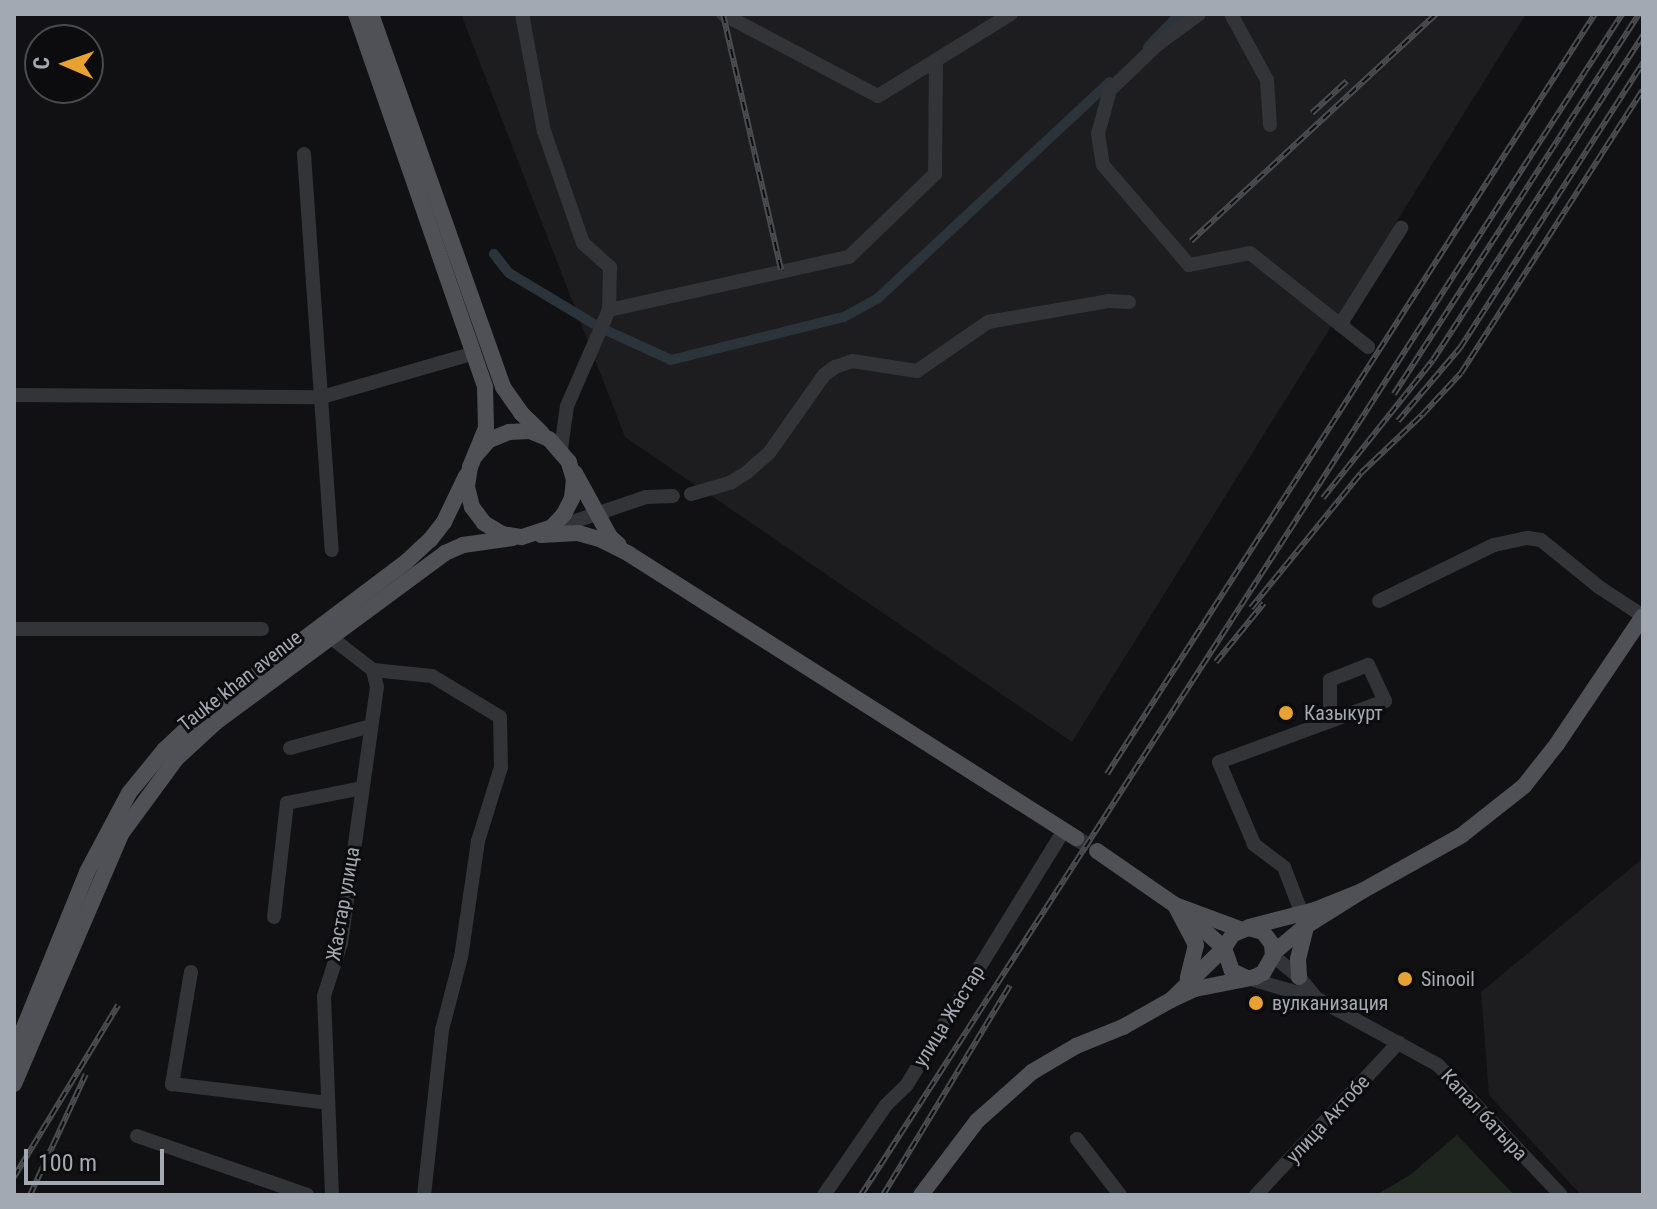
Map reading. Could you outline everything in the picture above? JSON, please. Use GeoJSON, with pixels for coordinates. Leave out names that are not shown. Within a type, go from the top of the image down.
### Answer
{"type":"FeatureCollection","features":[{"type":"Feature","properties":{"kind":"main road"},"geometry":{"type":"LineString","coordinates":[[356,14],[485,387],[488,407],[486,428],[472,462],[467,487],[472,507],[484,523],[502,534],[534,534],[564,514],[572,498],[574,480],[560,450],[530,431],[509,432],[489,440],[472,462]]}},
{"type":"Feature","properties":{"kind":"main road"},"geometry":{"type":"LineString","coordinates":[[371,14],[503,387],[521,413],[560,450],[610,537],[629,554],[1070,834]]}},
{"type":"Feature","properties":{"kind":"main road","name":"Tauke khan avenue"},"geometry":{"type":"LineString","coordinates":[[14,1084],[102,872],[147,794],[176,759],[216,722],[329,636],[410,569],[444,522],[472,462]]}},
{"type":"Feature","properties":{"kind":"main road","name":"Tauke khan avenue"},"geometry":{"type":"LineString","coordinates":[[14,1052],[87,872],[129,793],[165,749],[195,721],[410,569],[463,545],[534,534],[578,533],[602,540],[629,554]]}},
{"type":"Feature","properties":{"kind":"main road"},"geometry":{"type":"LineString","coordinates":[[929,1192],[977,1121],[1032,1072],[1076,1046],[1123,1027],[1195,989],[1263,973],[1274,954],[1304,920],[1462,835],[1524,786],[1557,744],[1643,616]]}},
{"type":"Feature","properties":{"kind":"main road"},"geometry":{"type":"LineString","coordinates":[[1097,851],[1175,905],[1224,948],[1232,971],[1247,978]]}},
{"type":"Feature","properties":{"kind":"main road"},"geometry":{"type":"LineString","coordinates":[[1175,905],[1204,917],[1263,932],[1274,954]]}},
{"type":"Feature","properties":{"kind":"main road"},"geometry":{"type":"LineString","coordinates":[[1175,905],[1196,945],[1186,983]]}},
{"type":"Feature","properties":{"kind":"main road"},"geometry":{"type":"LineString","coordinates":[[1204,917],[1304,920]]}},
{"type":"Feature","properties":{"kind":"main road"},"geometry":{"type":"LineString","coordinates":[[1171,1000],[1244,928],[1283,919]]}},
{"type":"Feature","properties":{"kind":"main road"},"geometry":{"type":"LineString","coordinates":[[1299,977],[1298,959],[1304,920]]}},
{"type":"Feature","properties":{"kind":"street"},"geometry":{"type":"LineString","coordinates":[[522,14],[544,131],[578,229],[583,243],[610,267],[609,310],[567,406],[560,450]]}},
{"type":"Feature","properties":{"kind":"street"},"geometry":{"type":"LineString","coordinates":[[723,14],[878,96],[1011,14]]}},
{"type":"Feature","properties":{"kind":"street"},"geometry":{"type":"LineString","coordinates":[[1199,14],[1158,44],[1110,90],[1100,120],[1099,157],[1189,265],[1250,253],[1368,347]]}},
{"type":"Feature","properties":{"kind":"street"},"geometry":{"type":"LineString","coordinates":[[1231,14],[1267,80],[1270,125]]}},
{"type":"Feature","properties":{"kind":"street"},"geometry":{"type":"LineString","coordinates":[[609,310],[849,257],[935,174],[936,61]]}},
{"type":"Feature","properties":{"kind":"street"},"geometry":{"type":"LineString","coordinates":[[304,154],[332,550]]}},
{"type":"Feature","properties":{"kind":"street"},"geometry":{"type":"LineString","coordinates":[[1340,325],[1401,228]]}},
{"type":"Feature","properties":{"kind":"street"},"geometry":{"type":"LineString","coordinates":[[691,494],[730,483],[769,453],[824,375],[835,367],[852,361],[917,371],[988,322],[1108,301],[1129,302]]}},
{"type":"Feature","properties":{"kind":"street"},"geometry":{"type":"LineString","coordinates":[[14,395],[322,397],[474,353]]}},
{"type":"Feature","properties":{"kind":"street"},"geometry":{"type":"LineString","coordinates":[[534,534],[564,527],[597,512],[646,497],[673,496]]}},
{"type":"Feature","properties":{"kind":"street"},"geometry":{"type":"LineString","coordinates":[[1379,601],[1494,545],[1528,538],[1541,540],[1599,587],[1643,616]]}},
{"type":"Feature","properties":{"kind":"street"},"geometry":{"type":"LineString","coordinates":[[14,629],[262,629]]}},
{"type":"Feature","properties":{"kind":"street"},"geometry":{"type":"LineString","coordinates":[[329,636],[373,670],[432,676],[500,717],[501,767],[478,841],[461,957],[442,1030],[424,1195]]}},
{"type":"Feature","properties":{"kind":"street"},"geometry":{"type":"LineString","coordinates":[[1304,920],[1284,867],[1254,844],[1219,762],[1385,701],[1368,665],[1330,680],[1330,720]]}},
{"type":"Feature","properties":{"kind":"street","name":"Жастар улица"},"geometry":{"type":"LineString","coordinates":[[332,1195],[324,996],[341,943],[377,687],[373,670]]}},
{"type":"Feature","properties":{"kind":"street"},"geometry":{"type":"LineString","coordinates":[[290,748],[371,726]]}},
{"type":"Feature","properties":{"kind":"street"},"geometry":{"type":"LineString","coordinates":[[274,917],[287,803],[362,788]]}},
{"type":"Feature","properties":{"kind":"street","name":"улица Жастар"},"geometry":{"type":"LineString","coordinates":[[824,1195],[886,1105],[906,1086],[1070,834]]}},
{"type":"Feature","properties":{"kind":"street","name":"Капал батыра"},"geometry":{"type":"LineString","coordinates":[[1274,954],[1316,998]]}},
{"type":"Feature","properties":{"kind":"street"},"geometry":{"type":"LineString","coordinates":[[191,972],[172,1084],[328,1103]]}},
{"type":"Feature","properties":{"kind":"street","name":"Капал батыра"},"geometry":{"type":"LineString","coordinates":[[1247,978],[1316,998],[1438,1065],[1561,1195]]}},
{"type":"Feature","properties":{"kind":"street","name":"улица Актобе"},"geometry":{"type":"LineString","coordinates":[[1256,1195],[1399,1042]]}},
{"type":"Feature","properties":{"kind":"street"},"geometry":{"type":"LineString","coordinates":[[137,1136],[307,1195]]}},
{"type":"Feature","properties":{"kind":"street"},"geometry":{"type":"LineString","coordinates":[[1077,1139],[1120,1195]]}},
{"type":"Feature","properties":{"kind":"shaded area"},"geometry":{"type":"Polygon","coordinates":[[[461,14],[1526,14],[1072,742],[625,437],[461,14]]]}},
{"type":"Feature","properties":{"kind":"shaded area"},"geometry":{"type":"Polygon","coordinates":[[[1643,858],[1643,1195],[1581,1195],[1489,1095],[1481,992],[1643,858]]]}},
{"type":"Feature","properties":{"kind":"shaded area"},"geometry":{"type":"Polygon","coordinates":[[[1457,1135],[1514,1195],[1376,1195],[1410,1175],[1457,1135]]]}},
{"type":"Feature","properties":{"kind":"waterway"},"geometry":{"type":"LineString","coordinates":[[1148,47],[1180,14]]}},
{"type":"Feature","properties":{"kind":"waterway"},"geometry":{"type":"LineString","coordinates":[[494,254],[509,273],[599,327],[671,360],[844,317],[877,299],[1110,82]]}},
{"type":"Feature","properties":{"kind":"tunnel"},"geometry":{"type":"LineString","coordinates":[[1076,838],[1097,851]]}},
{"type":"Feature","properties":{"kind":"railway"},"geometry":{"type":"LineString","coordinates":[[723,14],[781,270]]}},
{"type":"Feature","properties":{"kind":"railway"},"geometry":{"type":"LineString","coordinates":[[1191,241],[1436,14]]}},
{"type":"Feature","properties":{"kind":"railway"},"geometry":{"type":"LineString","coordinates":[[1107,774],[1595,14]]}},
{"type":"Feature","properties":{"kind":"railway"},"geometry":{"type":"LineString","coordinates":[[861,1195],[1622,14]]}},
{"type":"Feature","properties":{"kind":"railway"},"geometry":{"type":"LineString","coordinates":[[1394,394],[1639,14]]}},
{"type":"Feature","properties":{"kind":"railway"},"geometry":{"type":"LineString","coordinates":[[1323,498],[1433,360],[1643,35]]}},
{"type":"Feature","properties":{"kind":"railway"},"geometry":{"type":"LineString","coordinates":[[1398,421],[1460,348],[1643,63]]}},
{"type":"Feature","properties":{"kind":"railway"},"geometry":{"type":"LineString","coordinates":[[1312,113],[1347,81]]}},
{"type":"Feature","properties":{"kind":"railway"},"geometry":{"type":"LineString","coordinates":[[1251,608],[1361,473],[1461,373],[1643,90]]}},
{"type":"Feature","properties":{"kind":"railway"},"geometry":{"type":"LineString","coordinates":[[1216,662],[1264,603]]}},
{"type":"Feature","properties":{"kind":"railway"},"geometry":{"type":"LineString","coordinates":[[883,1195],[1010,985]]}},
{"type":"Feature","properties":{"kind":"railway"},"geometry":{"type":"LineString","coordinates":[[14,1177],[118,1005]]}},
{"type":"Feature","properties":{"kind":"railway"},"geometry":{"type":"LineString","coordinates":[[30,1195],[86,1074]]}},
{"type":"Feature","properties":{"kind":"place","name":"Казыкурт"},"geometry":{"type":"Point","coordinates":[1286,713]}},
{"type":"Feature","properties":{"kind":"place","name":"Sinooil"},"geometry":{"type":"Point","coordinates":[1405,979]}},
{"type":"Feature","properties":{"kind":"place","name":"вулканизация"},"geometry":{"type":"Point","coordinates":[1256,1003]}}]}
